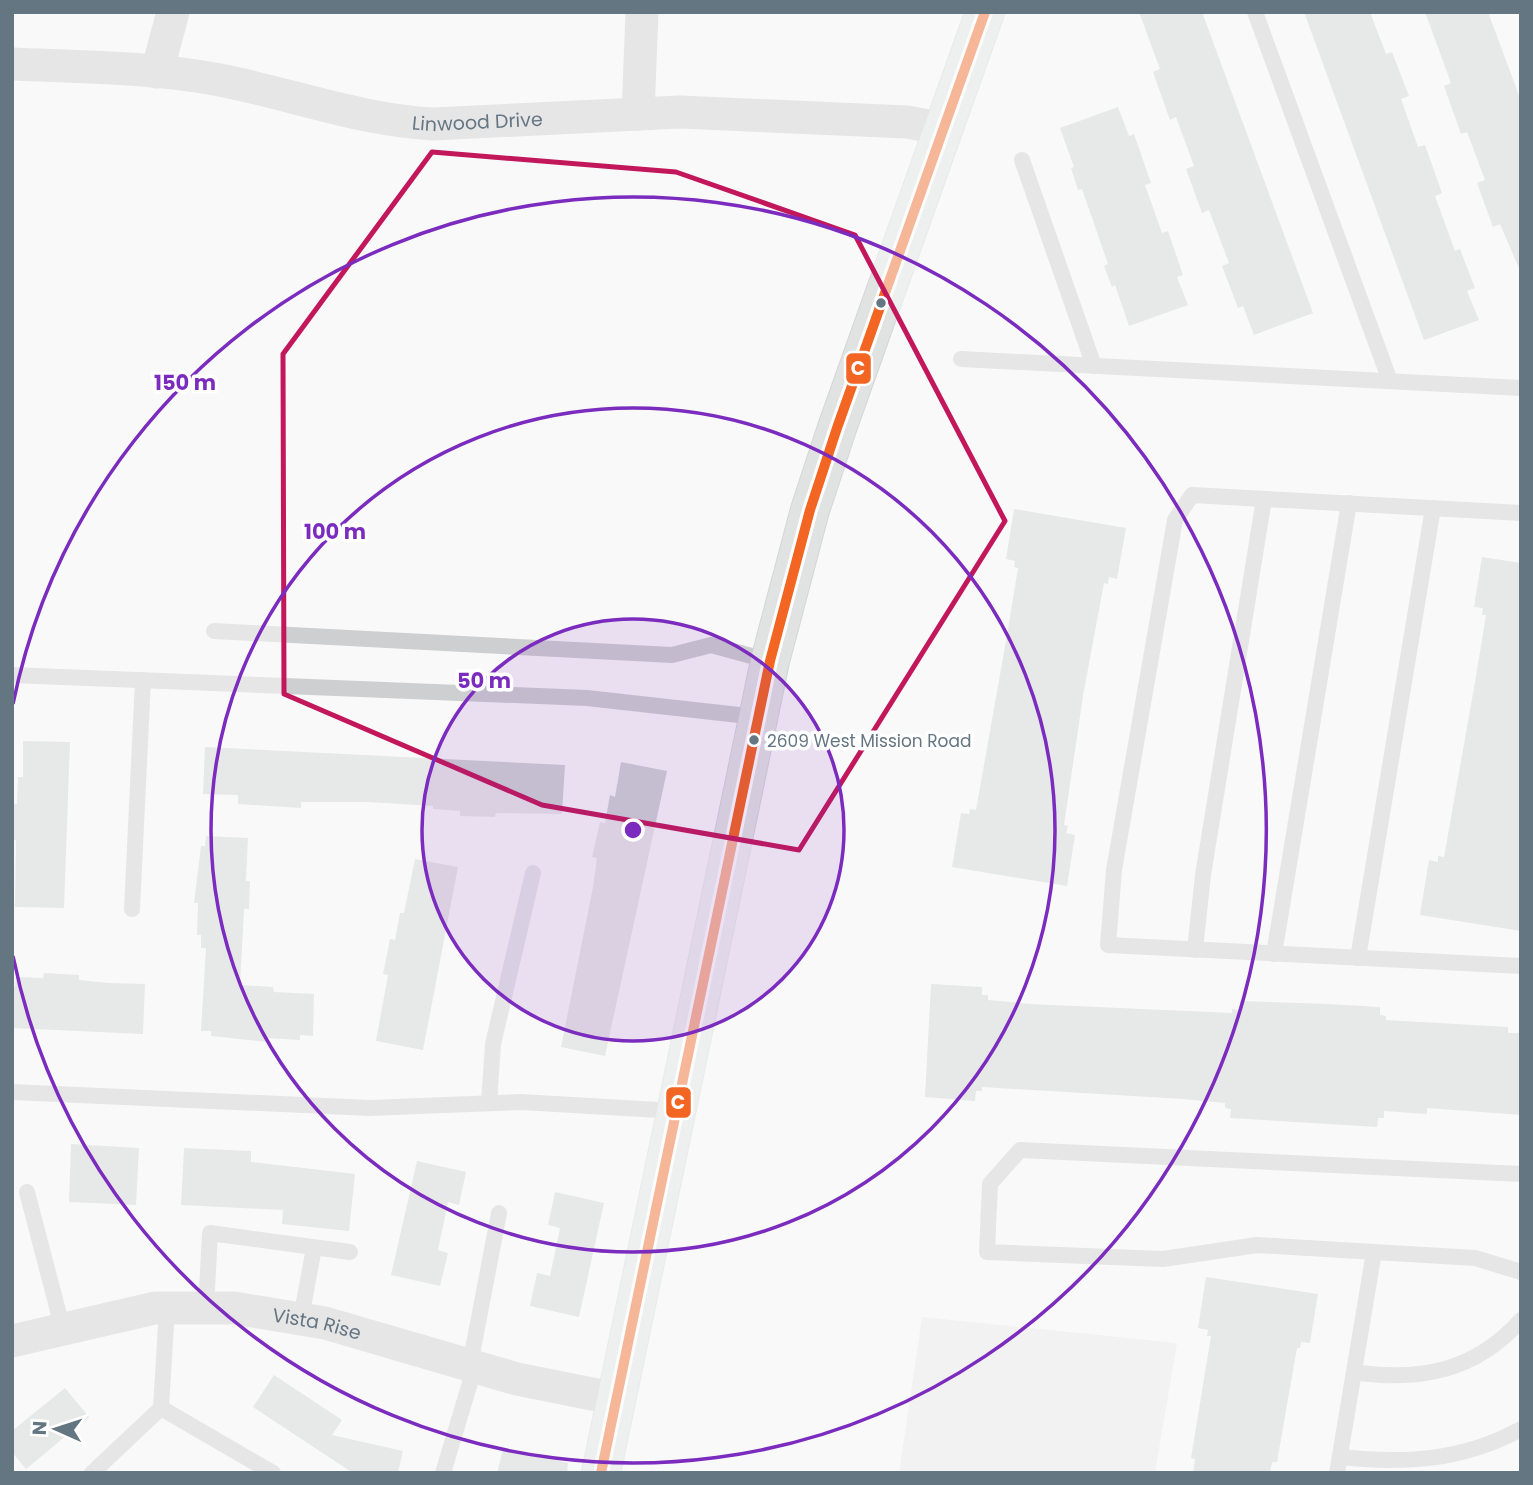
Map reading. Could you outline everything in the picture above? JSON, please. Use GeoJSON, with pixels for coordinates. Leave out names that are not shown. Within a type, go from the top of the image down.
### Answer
{"type":"FeatureCollection","features":[{"type":"Feature","properties":{"kind":"street"},"geometry":{"type":"LineString","coordinates":[[158,72],[173,12]]}},
{"type":"Feature","properties":{"kind":"street"},"geometry":{"type":"LineString","coordinates":[[638,114],[642,12]]}},
{"type":"Feature","properties":{"kind":"street"},"geometry":{"type":"LineString","coordinates":[[601,1473],[757,717],[810,510],[836,428],[985,12]]}},
{"type":"Feature","properties":{"kind":"street","name":"Linwood Drive"},"geometry":{"type":"LineString","coordinates":[[12,64],[158,72],[218,80],[396,122],[433,124],[680,112],[907,122],[945,129]]}},
{"type":"Feature","properties":{"kind":"street","name":"Vista Rise"},"geometry":{"type":"LineString","coordinates":[[12,1342],[167,1308],[234,1308],[302,1318],[517,1379],[617,1399]]}},
{"type":"Feature","properties":{"kind":"lane"},"geometry":{"type":"LineString","coordinates":[[1255,12],[1390,381]]}},
{"type":"Feature","properties":{"kind":"lane"},"geometry":{"type":"LineString","coordinates":[[1023,160],[1094,366]]}},
{"type":"Feature","properties":{"kind":"lane"},"geometry":{"type":"LineString","coordinates":[[961,359],[1521,388]]}},
{"type":"Feature","properties":{"kind":"lane"},"geometry":{"type":"LineString","coordinates":[[1521,513],[1192,495],[1175,520],[1114,870],[1108,945],[1521,967]]}},
{"type":"Feature","properties":{"kind":"lane"},"geometry":{"type":"LineString","coordinates":[[1195,950],[1203,875],[1264,499]]}},
{"type":"Feature","properties":{"kind":"lane"},"geometry":{"type":"LineString","coordinates":[[1273,954],[1349,503]]}},
{"type":"Feature","properties":{"kind":"lane"},"geometry":{"type":"LineString","coordinates":[[1358,958],[1433,508]]}},
{"type":"Feature","properties":{"kind":"lane"},"geometry":{"type":"LineString","coordinates":[[214,631],[673,655],[711,645],[771,661]]}},
{"type":"Feature","properties":{"kind":"lane"},"geometry":{"type":"LineString","coordinates":[[12,675],[587,698],[757,717]]}},
{"type":"Feature","properties":{"kind":"lane"},"geometry":{"type":"LineString","coordinates":[[132,909],[143,680]]}},
{"type":"Feature","properties":{"kind":"lane"},"geometry":{"type":"LineString","coordinates":[[489,1104],[493,1044],[533,873]]}},
{"type":"Feature","properties":{"kind":"lane"},"geometry":{"type":"LineString","coordinates":[[12,1092],[369,1108],[521,1102],[676,1111]]}},
{"type":"Feature","properties":{"kind":"lane"},"geometry":{"type":"LineString","coordinates":[[1521,1174],[1020,1150],[990,1184],[987,1252],[1163,1259],[1257,1245],[1475,1258],[1521,1272]]}},
{"type":"Feature","properties":{"kind":"lane"},"geometry":{"type":"LineString","coordinates":[[27,1192],[63,1330]]}},
{"type":"Feature","properties":{"kind":"lane"},"geometry":{"type":"LineString","coordinates":[[443,1473],[472,1366],[499,1213]]}},
{"type":"Feature","properties":{"kind":"lane"},"geometry":{"type":"LineString","coordinates":[[206,1308],[210,1233],[350,1252]]}},
{"type":"Feature","properties":{"kind":"lane"},"geometry":{"type":"LineString","coordinates":[[302,1318],[314,1248]]}},
{"type":"Feature","properties":{"kind":"lane"},"geometry":{"type":"LineString","coordinates":[[1374,1252],[1338,1465],[1428,1461],[1465,1453],[1521,1429]]}},
{"type":"Feature","properties":{"kind":"lane"},"geometry":{"type":"LineString","coordinates":[[92,1473],[161,1408],[167,1308]]}},
{"type":"Feature","properties":{"kind":"lane"},"geometry":{"type":"LineString","coordinates":[[1354,1372],[1393,1378],[1422,1376],[1461,1364],[1504,1339],[1521,1320]]}},
{"type":"Feature","properties":{"kind":"lane"},"geometry":{"type":"LineString","coordinates":[[161,1408],[273,1473]]}},
{"type":"Feature","properties":{"kind":"highlighted area"},"geometry":{"type":"Polygon","coordinates":[[[432,152],[676,172],[855,235],[1005,521],[799,850],[542,805],[284,694],[283,354],[432,152]]]}},
{"type":"Feature","properties":{"kind":"shaded area"},"geometry":{"type":"Polygon","coordinates":[[[922,1317],[1177,1343],[1155,1473],[899,1473],[922,1317]]]}},
{"type":"Feature","properties":{"kind":"building"},"geometry":{"type":"Polygon","coordinates":[[[1139,12],[1202,12],[1313,313],[1254,335],[1243,306],[1238,308],[1222,266],[1229,263],[1209,210],[1202,213],[1186,169],[1194,166],[1176,117],[1170,120],[1153,72],[1160,69],[1139,12]]]}},
{"type":"Feature","properties":{"kind":"building"},"geometry":{"type":"Polygon","coordinates":[[[1304,12],[1370,12],[1386,54],[1392,52],[1409,96],[1401,99],[1418,147],[1425,145],[1442,193],[1435,196],[1455,251],[1460,249],[1475,288],[1467,291],[1479,320],[1424,340],[1304,12]]]}},
{"type":"Feature","properties":{"kind":"building"},"geometry":{"type":"Polygon","coordinates":[[[1425,12],[1488,12],[1521,101],[1521,273],[1500,224],[1493,227],[1477,183],[1485,180],[1467,132],[1461,134],[1444,86],[1451,83],[1425,12]]]}},
{"type":"Feature","properties":{"kind":"building"},"geometry":{"type":"Polygon","coordinates":[[[1118,107],[1129,136],[1134,134],[1151,183],[1145,185],[1162,233],[1168,231],[1183,275],[1177,277],[1188,305],[1129,326],[1115,285],[1112,287],[1104,266],[1108,264],[1082,189],[1078,190],[1071,168],[1074,167],[1060,128],[1118,107]]]}},
{"type":"Feature","properties":{"kind":"building"},"geometry":{"type":"Polygon","coordinates":[[[1014,509],[1126,528],[1117,579],[1109,577],[1108,584],[1104,583],[1083,696],[1064,825],[1068,826],[1066,833],[1075,835],[1067,886],[952,867],[961,813],[969,814],[970,809],[976,810],[1007,635],[1018,568],[1014,567],[1015,561],[1006,559],[1014,509]]]}},
{"type":"Feature","properties":{"kind":"building"},"geometry":{"type":"Polygon","coordinates":[[[1482,557],[1521,563],[1521,931],[1420,915],[1429,860],[1438,862],[1438,856],[1444,857],[1475,682],[1486,615],[1482,615],[1483,608],[1474,607],[1482,557]]]}},
{"type":"Feature","properties":{"kind":"building"},"geometry":{"type":"Polygon","coordinates":[[[23,741],[70,742],[64,908],[15,907],[16,840],[12,840],[12,804],[17,804],[18,777],[23,777],[23,741]]]}},
{"type":"Feature","properties":{"kind":"building"},"geometry":{"type":"Polygon","coordinates":[[[205,747],[565,765],[562,814],[496,813],[495,817],[460,816],[460,811],[433,809],[433,806],[368,802],[301,802],[301,808],[238,804],[238,795],[203,794],[205,747]]]}},
{"type":"Feature","properties":{"kind":"building"},"geometry":{"type":"Polygon","coordinates":[[[621,762],[667,771],[605,1056],[561,1047],[593,887],[597,858],[592,857],[600,822],[605,823],[610,795],[615,797],[621,762]]]}},
{"type":"Feature","properties":{"kind":"building"},"geometry":{"type":"Polygon","coordinates":[[[206,836],[248,838],[246,881],[250,881],[249,909],[244,909],[240,985],[273,987],[274,992],[314,994],[313,1036],[300,1035],[300,1040],[267,1038],[267,1042],[211,1036],[211,1031],[201,1031],[206,948],[201,948],[201,935],[197,935],[198,903],[194,903],[201,846],[205,846],[206,836]]]}},
{"type":"Feature","properties":{"kind":"building"},"geometry":{"type":"Polygon","coordinates":[[[415,859],[458,867],[423,1050],[376,1041],[388,975],[383,974],[390,939],[395,940],[400,913],[404,913],[415,859]]]}},
{"type":"Feature","properties":{"kind":"building"},"geometry":{"type":"Polygon","coordinates":[[[44,973],[79,975],[79,980],[145,984],[143,1034],[12,1028],[12,986],[15,986],[16,977],[43,978],[44,973]]]}},
{"type":"Feature","properties":{"kind":"building"},"geometry":{"type":"Polygon","coordinates":[[[931,984],[982,987],[982,995],[988,995],[988,1000],[1030,1004],[1232,1013],[1232,1009],[1239,1010],[1240,1001],[1328,1004],[1380,1007],[1380,1015],[1386,1016],[1386,1020],[1508,1027],[1508,1033],[1521,1033],[1521,1115],[1427,1108],[1427,1114],[1384,1111],[1384,1118],[1378,1118],[1377,1127],[1230,1118],[1231,1109],[1225,1108],[1225,1103],[1183,1099],[982,1087],[982,1091],[976,1091],[975,1101],[925,1097],[931,984]]]}},
{"type":"Feature","properties":{"kind":"building"},"geometry":{"type":"Polygon","coordinates":[[[71,1144],[139,1148],[136,1205],[69,1202],[71,1144]]]}},
{"type":"Feature","properties":{"kind":"building"},"geometry":{"type":"Polygon","coordinates":[[[184,1148],[251,1151],[251,1162],[355,1174],[349,1231],[282,1224],[283,1210],[181,1205],[184,1148]]]}},
{"type":"Feature","properties":{"kind":"building"},"geometry":{"type":"Polygon","coordinates":[[[417,1161],[466,1172],[459,1205],[448,1202],[438,1250],[448,1253],[440,1286],[391,1275],[417,1161]]]}},
{"type":"Feature","properties":{"kind":"building"},"geometry":{"type":"Polygon","coordinates":[[[555,1192],[604,1203],[579,1317],[530,1306],[537,1273],[550,1276],[560,1228],[548,1225],[555,1192]]]}},
{"type":"Feature","properties":{"kind":"building"},"geometry":{"type":"Polygon","coordinates":[[[1206,1277],[1318,1294],[1310,1343],[1301,1342],[1300,1348],[1297,1348],[1277,1462],[1272,1462],[1270,1473],[1193,1473],[1195,1459],[1191,1458],[1211,1336],[1207,1336],[1208,1330],[1198,1328],[1206,1277]]]}},
{"type":"Feature","properties":{"kind":"building"},"geometry":{"type":"Polygon","coordinates":[[[274,1375],[342,1420],[332,1435],[403,1451],[398,1473],[353,1473],[253,1407],[274,1375]]]}},
{"type":"Feature","properties":{"kind":"building"},"geometry":{"type":"Polygon","coordinates":[[[65,1388],[89,1417],[26,1469],[12,1452],[12,1431],[65,1388]]]}},
{"type":"Feature","properties":{"kind":"building"},"geometry":{"type":"Polygon","coordinates":[[[503,1449],[568,1463],[567,1473],[497,1473],[503,1449]]]}},
{"type":"Feature","properties":{"kind":"transit line","name":"C"},"geometry":{"type":"LineString","coordinates":[[601,1473],[770,661],[810,510],[837,428],[985,12]]}},
{"type":"Feature","properties":{"kind":"place","name":"2609 West Mission Road"},"geometry":{"type":"Point","coordinates":[754,740]}}]}
